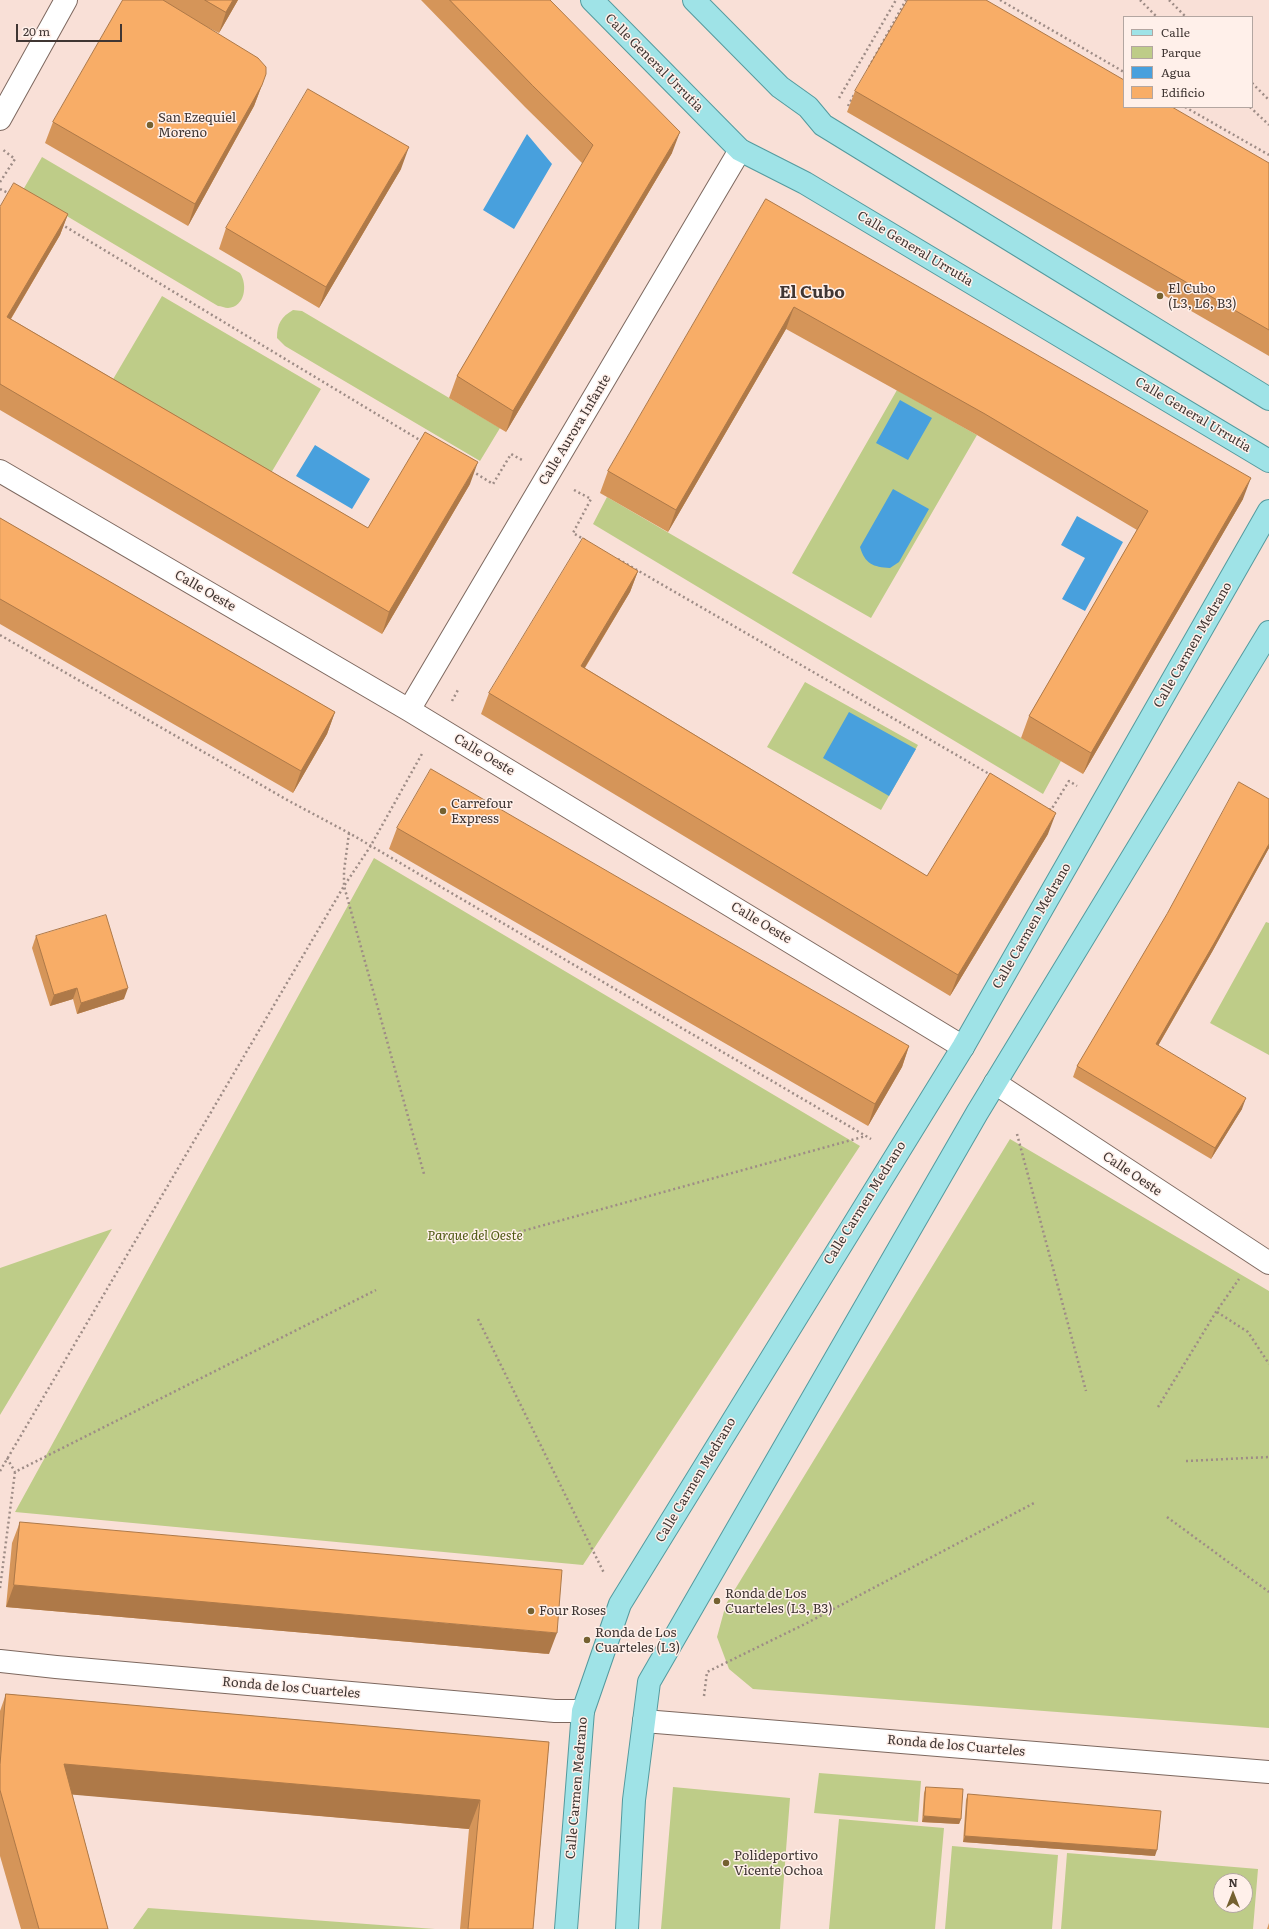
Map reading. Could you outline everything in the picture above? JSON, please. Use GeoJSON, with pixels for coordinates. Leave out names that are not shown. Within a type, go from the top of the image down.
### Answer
{"type":"FeatureCollection","features":[{"type":"Feature","properties":{"kind":"main road","name":"Calle General Urrutia"},"geometry":{"type":"LineString","coordinates":[[592,0],[740,150],[805,183],[1269,461]]}},
{"type":"Feature","properties":{"kind":"main road"},"geometry":{"type":"LineString","coordinates":[[694,0],[780,87],[808,107],[828,128],[1269,399]]}},
{"type":"Feature","properties":{"kind":"main road","name":"Calle Carmen Medrano"},"geometry":{"type":"LineString","coordinates":[[566,1929],[583,1710],[620,1604],[963,1047],[1269,511]]}},
{"type":"Feature","properties":{"kind":"main road"},"geometry":{"type":"LineString","coordinates":[[627,1929],[634,1800],[649,1682],[977,1112],[1269,632]]}},
{"type":"Feature","properties":{"kind":"street"},"geometry":{"type":"LineString","coordinates":[[0,119],[66,0]]}},
{"type":"Feature","properties":{"kind":"street","name":"Calle Aurora Infante"},"geometry":{"type":"LineString","coordinates":[[409,710],[740,150]]}},
{"type":"Feature","properties":{"kind":"street","name":"Calle Oeste"},"geometry":{"type":"LineString","coordinates":[[0,471],[409,710],[963,1047]]}},
{"type":"Feature","properties":{"kind":"street","name":"Calle Oeste"},"geometry":{"type":"LineString","coordinates":[[995,1083],[1262,1259]]}},
{"type":"Feature","properties":{"kind":"street","name":"Ronda de los Cuarteles"},"geometry":{"type":"LineString","coordinates":[[0,1661],[547,1710],[583,1710]]}},
{"type":"Feature","properties":{"kind":"street","name":"Ronda de los Cuarteles"},"geometry":{"type":"LineString","coordinates":[[644,1721],[1269,1772]]}},
{"type":"Feature","properties":{"kind":"path"},"geometry":{"type":"LineString","coordinates":[[828,128],[896,0]]}},
{"type":"Feature","properties":{"kind":"path"},"geometry":{"type":"LineString","coordinates":[[868,69],[906,0]]}},
{"type":"Feature","properties":{"kind":"path"},"geometry":{"type":"LineString","coordinates":[[1000,0],[1123,71]]}},
{"type":"Feature","properties":{"kind":"path"},"geometry":{"type":"LineString","coordinates":[[1140,0],[1157,16]]}},
{"type":"Feature","properties":{"kind":"path"},"geometry":{"type":"LineString","coordinates":[[1169,0],[1185,16]]}},
{"type":"Feature","properties":{"kind":"path"},"geometry":{"type":"LineString","coordinates":[[1253,84],[1269,100]]}},
{"type":"Feature","properties":{"kind":"path"},"geometry":{"type":"LineString","coordinates":[[828,128],[857,90]]}},
{"type":"Feature","properties":{"kind":"path"},"geometry":{"type":"LineString","coordinates":[[1187,108],[1269,155]]}},
{"type":"Feature","properties":{"kind":"path"},"geometry":{"type":"LineString","coordinates":[[1251,108],[1269,125]]}},
{"type":"Feature","properties":{"kind":"path"},"geometry":{"type":"LineString","coordinates":[[0,148],[15,159],[0,182]]}},
{"type":"Feature","properties":{"kind":"path"},"geometry":{"type":"LineString","coordinates":[[569,496],[577,483]]}},
{"type":"Feature","properties":{"kind":"path"},"geometry":{"type":"LineString","coordinates":[[0,635],[282,798],[349,833],[370,847],[896,1154]]}},
{"type":"Feature","properties":{"kind":"path"},"geometry":{"type":"LineString","coordinates":[[0,1471],[344,886],[370,847],[460,686]]}},
{"type":"Feature","properties":{"kind":"path"},"geometry":{"type":"LineString","coordinates":[[349,833],[344,871],[344,886],[424,1174]]}},
{"type":"Feature","properties":{"kind":"path"},"geometry":{"type":"LineString","coordinates":[[977,1112],[1017,1131],[1086,1391]]}},
{"type":"Feature","properties":{"kind":"path"},"geometry":{"type":"LineString","coordinates":[[519,1232],[866,1136]]}},
{"type":"Feature","properties":{"kind":"path"},"geometry":{"type":"LineString","coordinates":[[1158,1407],[1216,1312],[1262,1259]]}},
{"type":"Feature","properties":{"kind":"path"},"geometry":{"type":"LineString","coordinates":[[15,1472],[376,1290]]}},
{"type":"Feature","properties":{"kind":"path"},"geometry":{"type":"LineString","coordinates":[[1216,1312],[1248,1332],[1269,1364]]}},
{"type":"Feature","properties":{"kind":"path"},"geometry":{"type":"LineString","coordinates":[[478,1319],[620,1604]]}},
{"type":"Feature","properties":{"kind":"path"},"geometry":{"type":"LineString","coordinates":[[1186,1461],[1269,1457]]}},
{"type":"Feature","properties":{"kind":"path"},"geometry":{"type":"LineString","coordinates":[[0,1588],[15,1472],[8,1458]]}},
{"type":"Feature","properties":{"kind":"path"},"geometry":{"type":"LineString","coordinates":[[701,1725],[707,1672],[807,1623],[1036,1502]]}},
{"type":"Feature","properties":{"kind":"path"},"geometry":{"type":"LineString","coordinates":[[1166,1518],[1269,1592]]}},
{"type":"Feature","properties":{"kind":"green space"},"geometry":{"type":"Polygon","coordinates":[[[42,157],[240,273],[244,283],[241,300],[234,307],[228,308],[218,306],[23,190],[42,157]]]}},
{"type":"Feature","properties":{"kind":"green space"},"geometry":{"type":"Polygon","coordinates":[[[162,296],[321,389],[271,473],[112,381],[162,296]]]}},
{"type":"Feature","properties":{"kind":"green space"},"geometry":{"type":"Polygon","coordinates":[[[293,310],[302,311],[500,428],[480,461],[285,346],[277,338],[278,329],[280,321],[285,315],[293,310]]]}},
{"type":"Feature","properties":{"kind":"green space"},"geometry":{"type":"Polygon","coordinates":[[[897,390],[977,435],[871,618],[792,573],[897,390]]]}},
{"type":"Feature","properties":{"kind":"green space"},"geometry":{"type":"Polygon","coordinates":[[[607,497],[1061,761],[1043,794],[593,524],[607,497]]]}},
{"type":"Feature","properties":{"kind":"green space"},"geometry":{"type":"Polygon","coordinates":[[[805,682],[918,745],[881,810],[767,747],[805,682]]]}},
{"type":"Feature","properties":{"kind":"green space","name":"Parque del Oeste"},"geometry":{"type":"Polygon","coordinates":[[[374,858],[860,1146],[583,1565],[15,1512],[374,858]]]}},
{"type":"Feature","properties":{"kind":"green space"},"geometry":{"type":"Polygon","coordinates":[[[1266,922],[1269,923],[1269,1055],[1210,1023],[1266,922]]]}},
{"type":"Feature","properties":{"kind":"green space"},"geometry":{"type":"Polygon","coordinates":[[[1010,1139],[1269,1291],[1269,1728],[753,1689],[729,1669],[717,1637],[726,1604],[1010,1139]]]}},
{"type":"Feature","properties":{"kind":"green space"},"geometry":{"type":"Polygon","coordinates":[[[112,1229],[0,1415],[0,1268],[112,1229]]]}},
{"type":"Feature","properties":{"kind":"green space"},"geometry":{"type":"Polygon","coordinates":[[[819,1773],[921,1781],[918,1822],[814,1813],[819,1773]]]}},
{"type":"Feature","properties":{"kind":"green space","name":"Polideportivo Vicente Ochoa"},"geometry":{"type":"Polygon","coordinates":[[[673,1787],[790,1798],[780,1929],[661,1929],[673,1787]]]}},
{"type":"Feature","properties":{"kind":"green space"},"geometry":{"type":"Polygon","coordinates":[[[839,1819],[944,1828],[935,1929],[829,1929],[839,1819]]]}},
{"type":"Feature","properties":{"kind":"green space"},"geometry":{"type":"Polygon","coordinates":[[[952,1846],[1058,1855],[1052,1929],[945,1929],[952,1846]]]}},
{"type":"Feature","properties":{"kind":"green space"},"geometry":{"type":"Polygon","coordinates":[[[1067,1853],[1258,1869],[1253,1929],[1061,1929],[1067,1853]]]}},
{"type":"Feature","properties":{"kind":"green space"},"geometry":{"type":"Polygon","coordinates":[[[148,1908],[435,1929],[133,1929],[148,1908]]]}},
{"type":"Feature","properties":{"kind":"water"},"geometry":{"type":"Polygon","coordinates":[[[527,134],[552,164],[514,229],[483,210],[527,134]]]}},
{"type":"Feature","properties":{"kind":"water"},"geometry":{"type":"Polygon","coordinates":[[[900,400],[932,418],[908,460],[876,443],[900,400]]]}},
{"type":"Feature","properties":{"kind":"water"},"geometry":{"type":"Polygon","coordinates":[[[315,445],[370,479],[352,509],[296,476],[315,445]]]}},
{"type":"Feature","properties":{"kind":"water"},"geometry":{"type":"Polygon","coordinates":[[[893,489],[929,509],[899,562],[890,568],[879,567],[870,564],[867,561],[860,547],[893,489]]]}},
{"type":"Feature","properties":{"kind":"water"},"geometry":{"type":"Polygon","coordinates":[[[1077,516],[1123,542],[1085,611],[1062,599],[1085,558],[1061,545],[1077,516]]]}},
{"type":"Feature","properties":{"kind":"water"},"geometry":{"type":"Polygon","coordinates":[[[849,712],[916,749],[889,796],[823,758],[849,712]]]}},
{"type":"Feature","properties":{"kind":"building","name":"San Ezequiel Moreno"},"geometry":{"type":"Polygon","coordinates":[[[123,0],[163,0],[258,58],[266,67],[266,74],[262,85],[195,204],[53,122],[123,0]]]}},
{"type":"Feature","properties":{"kind":"building"},"geometry":{"type":"Polygon","coordinates":[[[205,0],[233,0],[226,12],[205,0]]]}},
{"type":"Feature","properties":{"kind":"building"},"geometry":{"type":"Polygon","coordinates":[[[450,0],[550,0],[680,132],[513,411],[457,376],[593,145],[533,86],[450,0]]]}},
{"type":"Feature","properties":{"kind":"building"},"geometry":{"type":"Polygon","coordinates":[[[908,0],[986,0],[1123,79],[1123,108],[1174,108],[1269,163],[1269,330],[855,91],[908,0]]]}},
{"type":"Feature","properties":{"kind":"building"},"geometry":{"type":"Polygon","coordinates":[[[308,89],[409,147],[326,287],[226,228],[308,89]]]}},
{"type":"Feature","properties":{"kind":"building"},"geometry":{"type":"Polygon","coordinates":[[[14,183],[68,214],[7,317],[368,528],[425,432],[478,462],[389,612],[0,384],[0,207],[14,183]]]}},
{"type":"Feature","properties":{"kind":"building"},"geometry":{"type":"Polygon","coordinates":[[[766,199],[1251,478],[1091,753],[1029,716],[1148,511],[985,414],[794,307],[676,510],[608,471],[766,199]]]}},
{"type":"Feature","properties":{"kind":"building"},"geometry":{"type":"Polygon","coordinates":[[[0,518],[335,712],[301,771],[0,599],[0,518]]]}},
{"type":"Feature","properties":{"kind":"building"},"geometry":{"type":"Polygon","coordinates":[[[583,538],[638,571],[581,666],[927,876],[990,773],[1056,813],[958,975],[489,693],[583,538]]]}},
{"type":"Feature","properties":{"kind":"building"},"geometry":{"type":"Polygon","coordinates":[[[431,769],[909,1046],[875,1104],[397,828],[431,769]]]}},
{"type":"Feature","properties":{"kind":"building"},"geometry":{"type":"Polygon","coordinates":[[[1239,782],[1269,799],[1269,844],[1156,1044],[1246,1098],[1215,1148],[1077,1066],[1167,914],[1239,782]]]}},
{"type":"Feature","properties":{"kind":"building"},"geometry":{"type":"Polygon","coordinates":[[[106,915],[128,988],[81,1003],[77,988],[54,995],[36,936],[106,915]]]}},
{"type":"Feature","properties":{"kind":"building"},"geometry":{"type":"Polygon","coordinates":[[[20,1522],[562,1570],[557,1633],[14,1585],[20,1522]]]}},
{"type":"Feature","properties":{"kind":"building"},"geometry":{"type":"Polygon","coordinates":[[[6,1694],[549,1742],[533,1929],[468,1929],[480,1800],[64,1764],[108,1929],[39,1929],[0,1790],[0,1765],[6,1694]]]}},
{"type":"Feature","properties":{"kind":"building"},"geometry":{"type":"Polygon","coordinates":[[[926,1787],[963,1789],[961,1819],[924,1816],[926,1787]]]}},
{"type":"Feature","properties":{"kind":"building"},"geometry":{"type":"Polygon","coordinates":[[[968,1794],[1161,1811],[1157,1850],[965,1836],[968,1794]]]}},
{"type":"Feature","properties":{"kind":"place","name":"San Ezequiel Moreno"},"geometry":{"type":"Point","coordinates":[150,125]}},
{"type":"Feature","properties":{"kind":"place","name":"El Cubo (L3, L6, B3)"},"geometry":{"type":"Point","coordinates":[1160,296]}},
{"type":"Feature","properties":{"kind":"place","name":"Carrefour Express"},"geometry":{"type":"Point","coordinates":[443,811]}},
{"type":"Feature","properties":{"kind":"place","name":"Ronda de Los Cuarteles (L3, B3)"},"geometry":{"type":"Point","coordinates":[717,1601]}},
{"type":"Feature","properties":{"kind":"place","name":"Four Roses"},"geometry":{"type":"Point","coordinates":[531,1611]}},
{"type":"Feature","properties":{"kind":"place","name":"Ronda de Los Cuarteles (L3)"},"geometry":{"type":"Point","coordinates":[587,1640]}},
{"type":"Feature","properties":{"kind":"place","name":"Polideportivo Vicente Ochoa"},"geometry":{"type":"Point","coordinates":[726,1863]}},
{"type":"Feature","properties":{"kind":"district","name":"El Cubo"},"geometry":{"type":"Point","coordinates":[812,293]}}]}
